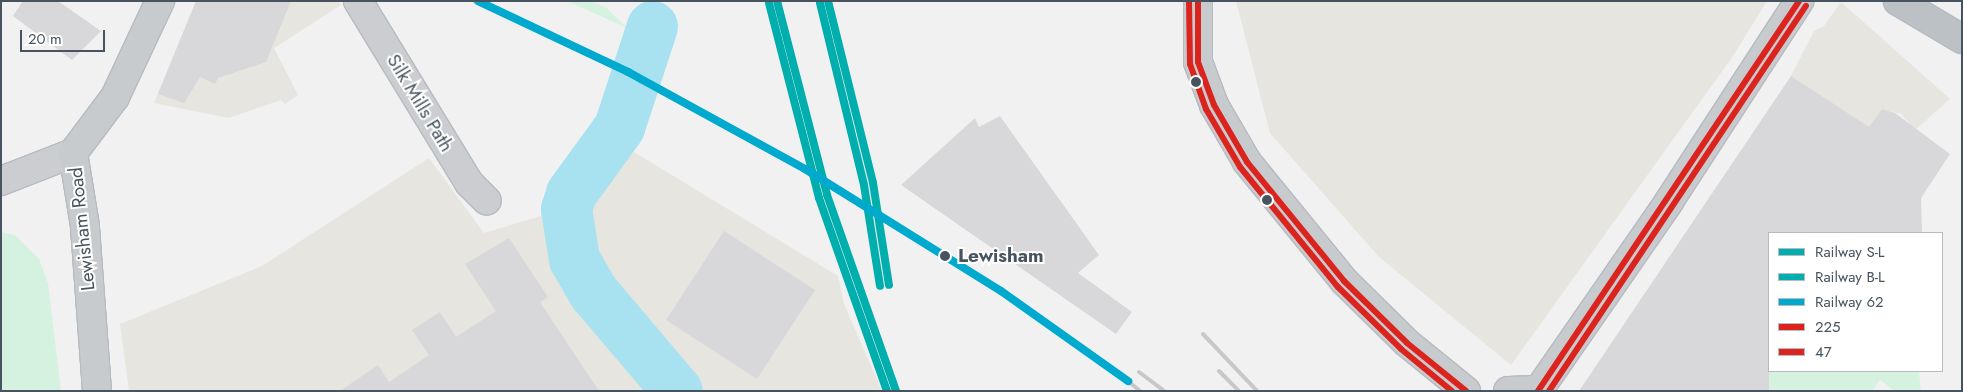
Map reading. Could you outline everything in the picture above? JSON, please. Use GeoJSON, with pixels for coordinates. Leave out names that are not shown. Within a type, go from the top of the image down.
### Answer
{"type":"FeatureCollection","features":[{"type":"Feature","properties":{"kind":"highway"},"geometry":{"type":"LineString","coordinates":[[1898,1],[1962,38]]}},
{"type":"Feature","properties":{"kind":"highway"},"geometry":{"type":"LineString","coordinates":[[1935,1],[1962,38]]}},
{"type":"Feature","properties":{"kind":"main road","name":"Lewisham Road"},"geometry":{"type":"LineString","coordinates":[[97,391],[85,226],[73,153],[114,97],[160,1]]}},
{"type":"Feature","properties":{"kind":"main road"},"geometry":{"type":"LineString","coordinates":[[1198,1],[1198,62],[1214,105],[1247,162],[1344,281],[1407,343],[1466,391]]}},
{"type":"Feature","properties":{"kind":"main road"},"geometry":{"type":"LineString","coordinates":[[1508,391],[1538,390],[1668,203],[1799,1]]}},
{"type":"Feature","properties":{"kind":"street","name":"Silk Mills Path"},"geometry":{"type":"LineString","coordinates":[[358,1],[469,183],[487,201]]}},
{"type":"Feature","properties":{"kind":"street"},"geometry":{"type":"LineString","coordinates":[[1,181],[73,153]]}},
{"type":"Feature","properties":{"kind":"shaded area"},"geometry":{"type":"Polygon","coordinates":[[[196,1],[339,1],[341,5],[274,48],[298,95],[285,104],[281,100],[229,118],[154,103],[196,1]]]}},
{"type":"Feature","properties":{"kind":"shaded area"},"geometry":{"type":"Polygon","coordinates":[[[1236,1],[1767,1],[1733,56],[1511,365],[1379,257],[1270,133],[1236,1]]]}},
{"type":"Feature","properties":{"kind":"shaded area"},"geometry":{"type":"Polygon","coordinates":[[[1841,2],[1950,99],[1915,130],[1901,114],[1882,109],[1863,138],[1832,104],[1791,76],[1814,31],[1824,26],[1841,2]]]}},
{"type":"Feature","properties":{"kind":"shaded area"},"geometry":{"type":"Polygon","coordinates":[[[634,152],[838,276],[844,304],[882,391],[129,391],[120,324],[262,266],[429,158],[484,233],[584,203],[634,152]]]}},
{"type":"Feature","properties":{"kind":"green space"},"geometry":{"type":"Polygon","coordinates":[[[567,1],[590,1],[607,8],[627,28],[567,1]]]}},
{"type":"Feature","properties":{"kind":"green space"},"geometry":{"type":"Polygon","coordinates":[[[1,232],[15,235],[39,259],[48,283],[61,391],[1,391],[1,232]]]}},
{"type":"Feature","properties":{"kind":"green space"},"geometry":{"type":"Polygon","coordinates":[[[1768,238],[1768,372],[1919,372],[1921,391],[1895,391],[1880,380],[1872,391],[1667,391],[1768,238]]]}},
{"type":"Feature","properties":{"kind":"building"},"geometry":{"type":"Polygon","coordinates":[[[23,1],[58,1],[101,31],[72,60],[13,16],[23,1]]]}},
{"type":"Feature","properties":{"kind":"building"},"geometry":{"type":"Polygon","coordinates":[[[196,1],[291,1],[266,62],[218,78],[215,84],[200,77],[184,103],[158,94],[196,1]]]}},
{"type":"Feature","properties":{"kind":"building"},"geometry":{"type":"Polygon","coordinates":[[[1791,76],[1869,127],[1882,109],[1895,113],[1950,154],[1921,198],[1922,232],[1768,232],[1769,391],[1579,391],[1791,76]]]}},
{"type":"Feature","properties":{"kind":"building","name":"Lewisham"},"geometry":{"type":"Polygon","coordinates":[[[1000,116],[1099,255],[1078,273],[1132,312],[1116,334],[901,185],[975,118],[979,127],[1000,116]]]}},
{"type":"Feature","properties":{"kind":"building"},"geometry":{"type":"Polygon","coordinates":[[[724,231],[815,290],[757,379],[666,320],[724,231]]]}},
{"type":"Feature","properties":{"kind":"building"},"geometry":{"type":"Polygon","coordinates":[[[509,238],[548,297],[540,302],[599,391],[340,391],[378,365],[389,382],[429,355],[412,330],[440,312],[456,337],[496,311],[465,264],[509,238]]]}},
{"type":"Feature","properties":{"kind":"waterway"},"geometry":{"type":"LineString","coordinates":[[652,26],[619,127],[571,193],[566,209],[574,259],[594,293],[677,391]]}},
{"type":"Feature","properties":{"kind":"railway"},"geometry":{"type":"LineString","coordinates":[[1203,334],[1257,391]]}},
{"type":"Feature","properties":{"kind":"railway"},"geometry":{"type":"LineString","coordinates":[[1219,371],[1239,391]]}},
{"type":"Feature","properties":{"kind":"railway"},"geometry":{"type":"LineString","coordinates":[[1139,372],[1164,391]]}},
{"type":"Feature","properties":{"kind":"railway"},"geometry":{"type":"LineString","coordinates":[[1128,381],[1140,391]]}},
{"type":"Feature","properties":{"kind":"rail line","name":"62"},"geometry":{"type":"LineString","coordinates":[[478,1],[628,72],[805,169],[1001,291],[1128,381]]}},
{"type":"Feature","properties":{"kind":"rail line","name":"S-L"},"geometry":{"type":"LineString","coordinates":[[777,1],[827,195],[896,391]]}},
{"type":"Feature","properties":{"kind":"rail line","name":"S-L"},"geometry":{"type":"LineString","coordinates":[[828,1],[873,183],[889,285]]}},
{"type":"Feature","properties":{"kind":"rail line","name":"B-L"},"geometry":{"type":"LineString","coordinates":[[769,3],[819,198],[887,391]]}},
{"type":"Feature","properties":{"kind":"rail line","name":"B-L"},"geometry":{"type":"LineString","coordinates":[[820,3],[864,185],[880,286]]}},
{"type":"Feature","properties":{"kind":"transit line","name":"47"},"geometry":{"type":"LineString","coordinates":[[1189,1],[1190,64],[1206,109],[1240,167],[1338,287],[1401,349],[1452,391]]}},
{"type":"Feature","properties":{"kind":"transit line","name":"225"},"geometry":{"type":"LineString","coordinates":[[1198,1],[1198,62],[1214,105],[1247,162],[1344,281],[1407,343],[1466,391]]}},
{"type":"Feature","properties":{"kind":"transit line","name":"225"},"geometry":{"type":"LineString","coordinates":[[1538,391],[1799,1]]}},
{"type":"Feature","properties":{"kind":"transit line","name":"47"},"geometry":{"type":"LineString","coordinates":[[1549,391],[1806,6]]}},
{"type":"Feature","properties":{"kind":"place","name":"Lewisham"},"geometry":{"type":"Point","coordinates":[945,256]}}]}
